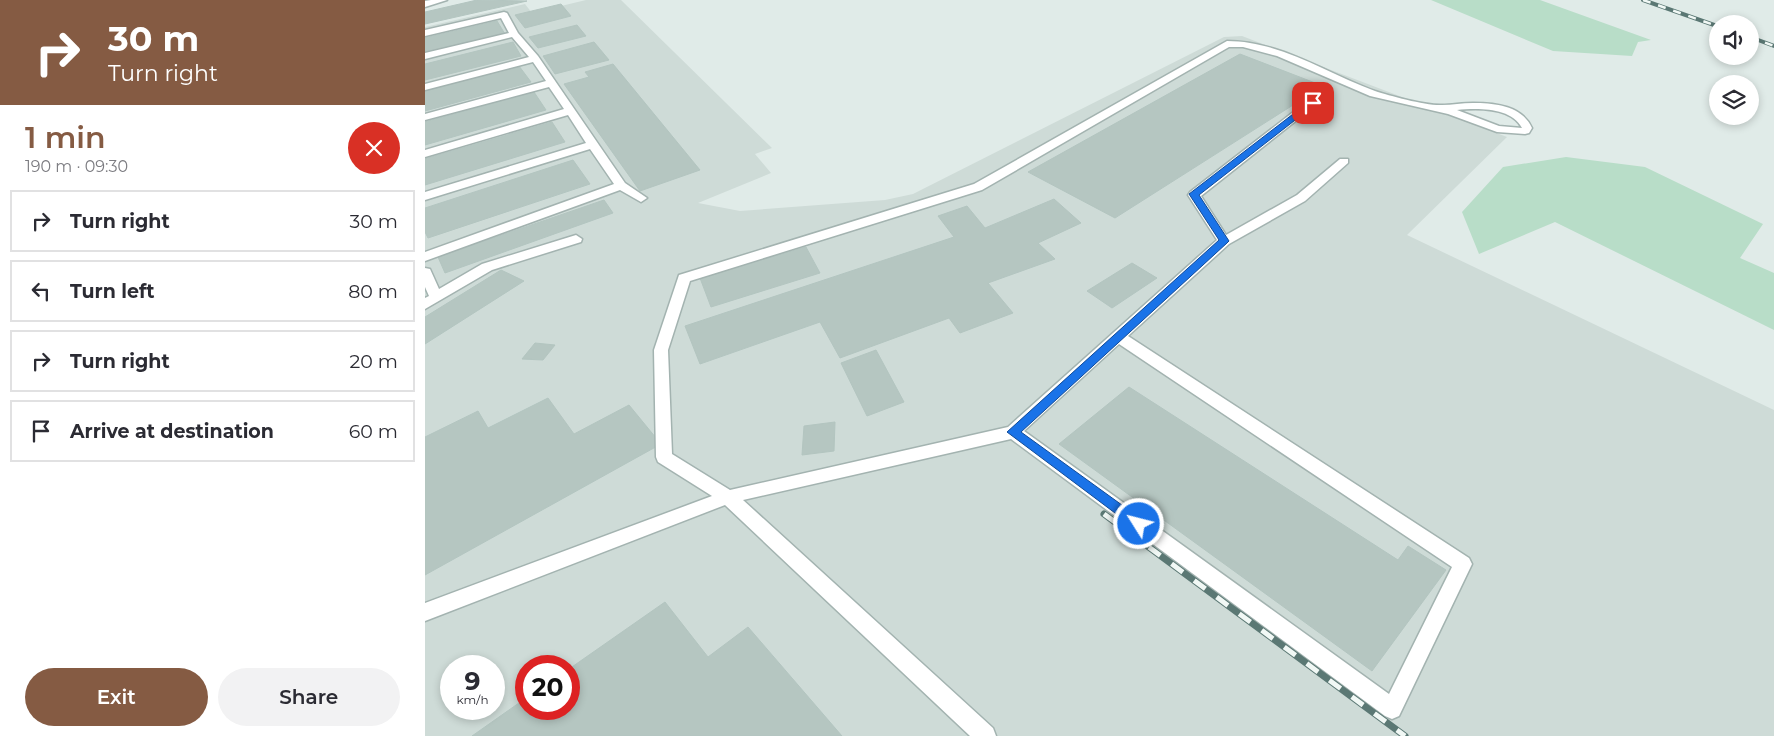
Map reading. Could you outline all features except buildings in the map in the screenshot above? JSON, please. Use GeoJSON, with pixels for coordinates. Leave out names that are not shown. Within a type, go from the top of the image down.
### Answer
{"type":"FeatureCollection","features":[{"type":"Feature","properties":{"kind":"lane"},"geometry":{"type":"LineString","coordinates":[[425,4],[443,0]]}},
{"type":"Feature","properties":{"kind":"lane"},"geometry":{"type":"LineString","coordinates":[[425,33],[504,15],[514,34],[535,58],[569,112],[595,144],[621,186],[641,198]]}},
{"type":"Feature","properties":{"kind":"lane"},"geometry":{"type":"LineString","coordinates":[[425,56],[514,34]]}},
{"type":"Feature","properties":{"kind":"lane"},"geometry":{"type":"LineString","coordinates":[[985,736],[728,497],[664,457],[661,350],[684,278],[978,187],[1227,44],[1246,43],[1320,70],[1359,89],[1440,109],[1505,131],[1525,131],[1527,128],[1527,123],[1521,118],[1490,108],[1466,105],[1440,109]]}},
{"type":"Feature","properties":{"kind":"lane"},"geometry":{"type":"LineString","coordinates":[[425,87],[535,58]]}},
{"type":"Feature","properties":{"kind":"lane"},"geometry":{"type":"LineString","coordinates":[[425,117],[551,83]]}},
{"type":"Feature","properties":{"kind":"lane"},"geometry":{"type":"LineString","coordinates":[[1224,241],[1194,194],[1327,92]]}},
{"type":"Feature","properties":{"kind":"lane"},"geometry":{"type":"LineString","coordinates":[[425,154],[569,112]]}},
{"type":"Feature","properties":{"kind":"lane"},"geometry":{"type":"LineString","coordinates":[[425,196],[595,144]]}},
{"type":"Feature","properties":{"kind":"lane"},"geometry":{"type":"LineString","coordinates":[[425,612],[728,497],[1013,432],[1224,241],[1301,198],[1344,161]]}},
{"type":"Feature","properties":{"kind":"lane"},"geometry":{"type":"LineString","coordinates":[[425,256],[621,186]]}},
{"type":"Feature","properties":{"kind":"lane"},"geometry":{"type":"LineString","coordinates":[[425,272],[431,300],[487,266],[576,239]]}},
{"type":"Feature","properties":{"kind":"lane"},"geometry":{"type":"LineString","coordinates":[[1013,432],[1392,709],[1463,564],[1117,336]]}},
{"type":"Feature","properties":{"kind":"shaded area"},"geometry":{"type":"Polygon","coordinates":[[[586,0],[621,0],[772,148],[755,154],[771,173],[698,203],[740,211],[885,200],[913,194],[1224,37],[1242,36],[1507,137],[1407,235],[1774,410],[1774,736],[425,736],[425,27],[525,4],[532,13],[586,0]]]}},
{"type":"Feature","properties":{"kind":"green space"},"geometry":{"type":"Polygon","coordinates":[[[1431,0],[1540,0],[1651,40],[1638,42],[1632,56],[1553,51],[1431,0]]]}},
{"type":"Feature","properties":{"kind":"green space"},"geometry":{"type":"Polygon","coordinates":[[[1566,157],[1645,167],[1763,224],[1740,258],[1774,273],[1774,330],[1555,222],[1479,254],[1462,212],[1503,167],[1566,157]]]}},
{"type":"Feature","properties":{"kind":"railway"},"geometry":{"type":"LineString","coordinates":[[1643,0],[1709,23]]}},
{"type":"Feature","properties":{"kind":"railway"},"geometry":{"type":"LineString","coordinates":[[1759,40],[1774,46]]}},
{"type":"Feature","properties":{"kind":"railway"},"geometry":{"type":"LineString","coordinates":[[1104,514],[1405,736]]}},
{"type":"Feature","properties":{"kind":"route"},"geometry":{"type":"LineString","coordinates":[[1139,524],[1013,432],[1224,241],[1194,194],[1313,103]]}}]}
